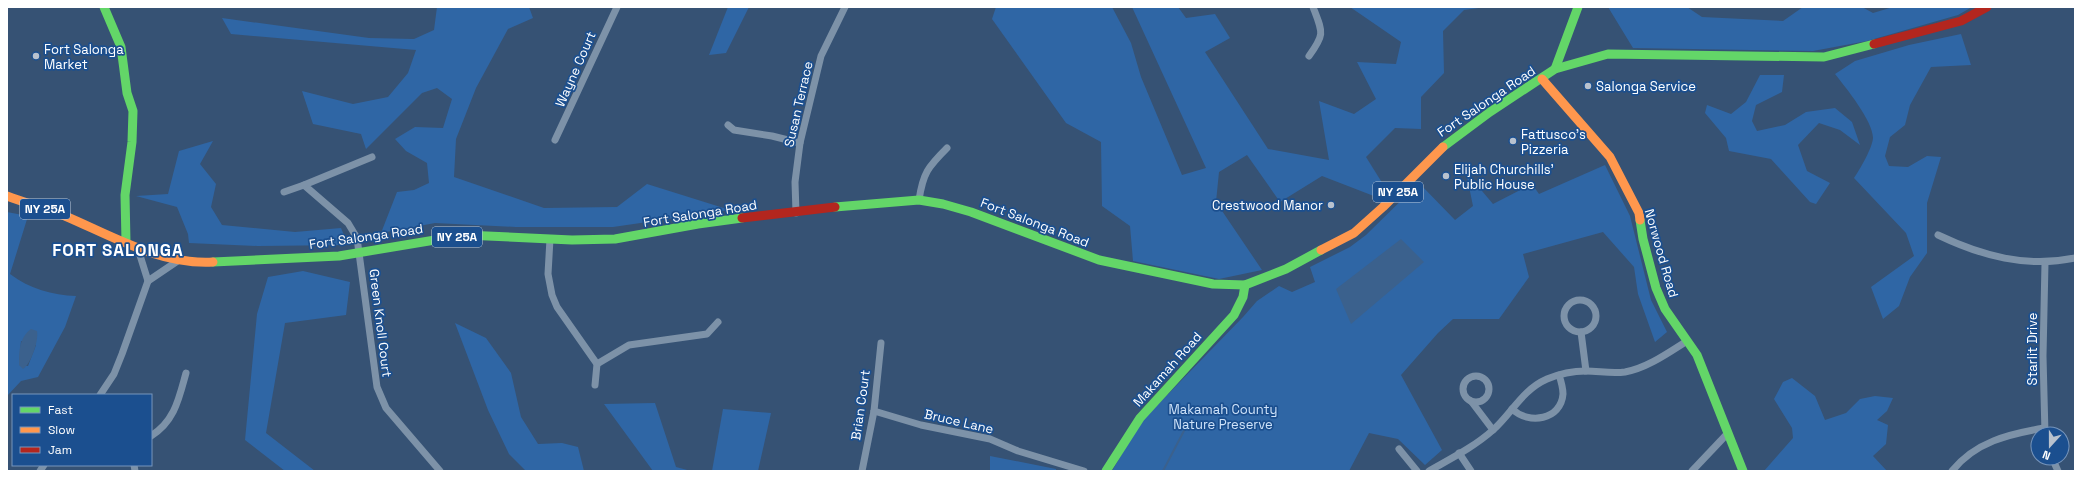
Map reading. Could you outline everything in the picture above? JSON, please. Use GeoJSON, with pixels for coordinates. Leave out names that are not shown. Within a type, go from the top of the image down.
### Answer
{"type":"FeatureCollection","features":[{"type":"Feature","properties":{"kind":"main road"},"geometry":{"type":"LineString","coordinates":[[104,7],[121,47],[127,92],[133,111],[132,142],[125,196],[126,242]]}},
{"type":"Feature","properties":{"kind":"main road"},"geometry":{"type":"LineString","coordinates":[[1556,69],[1578,7]]}},
{"type":"Feature","properties":{"kind":"main road","name":"Fort Salonga Road"},"geometry":{"type":"LineString","coordinates":[[7,196],[64,216],[126,242],[138,249],[179,260],[202,263],[339,256],[465,235],[550,239],[616,239],[698,224],[919,200],[944,204],[971,212],[1099,260],[1213,284],[1245,285],[1286,269],[1354,233],[1383,207],[1437,151],[1490,112],[1542,80],[1556,69],[1578,61],[1608,54],[1824,57],[1961,21],[1987,7]]}},
{"type":"Feature","properties":{"kind":"main road","name":"Norwood Road"},"geometry":{"type":"LineString","coordinates":[[1542,80],[1610,157],[1639,213],[1656,288],[1665,310],[1697,355],[1742,471]]}},
{"type":"Feature","properties":{"kind":"main road","name":"Makamah Road"},"geometry":{"type":"LineString","coordinates":[[1106,471],[1140,418],[1234,315],[1243,297],[1245,285]]}},
{"type":"Feature","properties":{"kind":"street","name":"Wayne Court"},"geometry":{"type":"LineString","coordinates":[[555,140],[617,7]]}},
{"type":"Feature","properties":{"kind":"street","name":"Susan Terrace"},"geometry":{"type":"LineString","coordinates":[[796,213],[795,182],[800,144],[821,56],[845,7]]}},
{"type":"Feature","properties":{"kind":"street"},"geometry":{"type":"LineString","coordinates":[[1309,56],[1320,40],[1320,27],[1313,7]]}},
{"type":"Feature","properties":{"kind":"street"},"geometry":{"type":"LineString","coordinates":[[728,125],[734,130],[772,136],[800,144]]}},
{"type":"Feature","properties":{"kind":"street"},"geometry":{"type":"LineString","coordinates":[[919,200],[921,186],[929,166],[946,148]]}},
{"type":"Feature","properties":{"kind":"street"},"geometry":{"type":"LineString","coordinates":[[284,192],[372,157]]}},
{"type":"Feature","properties":{"kind":"street","name":"Green Knoll Court"},"geometry":{"type":"LineString","coordinates":[[304,185],[348,224],[357,238],[377,387],[386,408],[440,471]]}},
{"type":"Feature","properties":{"kind":"street"},"geometry":{"type":"LineString","coordinates":[[1938,235],[1969,248],[1998,257],[2045,263],[2075,258]]}},
{"type":"Feature","properties":{"kind":"street"},"geometry":{"type":"LineString","coordinates":[[550,239],[548,274],[552,295],[557,307],[597,364],[595,385]]}},
{"type":"Feature","properties":{"kind":"street"},"geometry":{"type":"LineString","coordinates":[[138,249],[148,281]]}},
{"type":"Feature","properties":{"kind":"street"},"geometry":{"type":"LineString","coordinates":[[101,394],[114,374],[148,281],[179,260]]}},
{"type":"Feature","properties":{"kind":"street","name":"Starlit Drive"},"geometry":{"type":"LineString","coordinates":[[2045,263],[2045,426]]}},
{"type":"Feature","properties":{"kind":"street"},"geometry":{"type":"LineString","coordinates":[[1579,300],[1589,302],[1593,306],[1596,315],[1596,320],[1590,328],[1581,332],[1571,329],[1567,325],[1564,314],[1569,304],[1579,300]]}},
{"type":"Feature","properties":{"kind":"street"},"geometry":{"type":"LineString","coordinates":[[597,364],[629,345],[707,334],[718,322]]}},
{"type":"Feature","properties":{"kind":"street"},"geometry":{"type":"LineString","coordinates":[[1581,332],[1586,371]]}},
{"type":"Feature","properties":{"kind":"street"},"geometry":{"type":"LineString","coordinates":[[1429,471],[1459,454],[1493,430],[1527,392],[1536,385],[1560,375],[1586,371],[1607,373],[1625,372],[1657,360],[1687,341]]}},
{"type":"Feature","properties":{"kind":"street","name":"Brian Court"},"geometry":{"type":"LineString","coordinates":[[862,471],[874,411],[881,343]]}},
{"type":"Feature","properties":{"kind":"street"},"geometry":{"type":"LineString","coordinates":[[152,435],[168,422],[177,406],[186,373]]}},
{"type":"Feature","properties":{"kind":"street"},"geometry":{"type":"LineString","coordinates":[[1512,409],[1524,418],[1532,419],[1547,416],[1554,412],[1560,403],[1563,394],[1560,375]]}},
{"type":"Feature","properties":{"kind":"street"},"geometry":{"type":"LineString","coordinates":[[1471,401],[1493,430]]}},
{"type":"Feature","properties":{"kind":"street","name":"Bruce Lane"},"geometry":{"type":"LineString","coordinates":[[874,411],[921,425],[990,439],[1018,451],[1084,471]]}},
{"type":"Feature","properties":{"kind":"street"},"geometry":{"type":"LineString","coordinates":[[1692,471],[1728,433]]}},
{"type":"Feature","properties":{"kind":"street"},"geometry":{"type":"LineString","coordinates":[[1952,471],[1966,456],[1980,446],[2000,438],[2030,433]]}},
{"type":"Feature","properties":{"kind":"street"},"geometry":{"type":"LineString","coordinates":[[1399,449],[1417,471]]}},
{"type":"Feature","properties":{"kind":"street"},"geometry":{"type":"LineString","coordinates":[[1459,454],[1471,471]]}},
{"type":"Feature","properties":{"kind":"green space"},"geometry":{"type":"Polygon","coordinates":[[[437,7],[529,7],[533,18],[508,29],[476,88],[456,139],[454,177],[544,208],[617,207],[647,184],[730,210],[613,227],[516,227],[435,223],[381,233],[397,192],[414,190],[429,183],[427,163],[406,151],[395,139],[415,127],[443,128],[452,99],[437,88],[422,93],[366,149],[361,134],[313,124],[302,91],[353,104],[388,97],[408,73],[416,50],[231,34],[222,18],[369,38],[414,39],[434,30],[437,7]]]}},
{"type":"Feature","properties":{"kind":"green space"},"geometry":{"type":"Polygon","coordinates":[[[728,7],[749,7],[726,53],[709,55],[728,7]]]}},
{"type":"Feature","properties":{"kind":"green space"},"geometry":{"type":"Polygon","coordinates":[[[996,7],[1112,7],[1131,43],[1141,77],[1182,175],[1206,168],[1132,7],[1178,7],[1186,18],[1215,14],[1230,38],[1205,52],[1268,149],[1329,160],[1319,101],[1354,114],[1376,99],[1357,62],[1396,64],[1401,42],[1350,7],[1486,7],[1464,10],[1443,31],[1444,73],[1421,97],[1421,129],[1395,128],[1366,157],[1386,189],[1379,198],[1322,176],[1280,202],[1247,155],[1219,172],[1216,202],[1262,270],[1219,279],[1133,261],[1130,226],[1102,206],[1101,142],[1066,123],[992,19],[996,7]]]}},
{"type":"Feature","properties":{"kind":"green space"},"geometry":{"type":"Polygon","coordinates":[[[1608,7],[1687,7],[1702,17],[1783,21],[1803,7],[1862,7],[1873,13],[1893,7],[1972,7],[1958,15],[1867,41],[1813,51],[1633,48],[1608,7]]]}},
{"type":"Feature","properties":{"kind":"green space"},"geometry":{"type":"Polygon","coordinates":[[[1961,34],[1971,65],[1931,67],[1910,105],[1905,125],[1890,137],[1885,156],[1889,166],[1908,167],[1927,156],[1941,157],[1927,203],[1927,253],[1910,277],[1899,306],[1883,319],[1871,287],[1914,256],[1906,233],[1854,178],[1872,143],[1872,131],[1864,114],[1835,74],[1855,61],[1909,45],[1961,34]]]}},
{"type":"Feature","properties":{"kind":"green space"},"geometry":{"type":"Polygon","coordinates":[[[1760,75],[1784,75],[1782,92],[1756,105],[1752,121],[1757,131],[1785,125],[1806,112],[1835,108],[1852,122],[1860,145],[1840,130],[1819,123],[1798,145],[1807,171],[1830,183],[1816,204],[1810,202],[1771,159],[1729,151],[1726,138],[1705,113],[1707,105],[1731,114],[1746,102],[1760,75]]]}},
{"type":"Feature","properties":{"kind":"green space"},"geometry":{"type":"Polygon","coordinates":[[[213,141],[200,164],[216,184],[211,207],[222,225],[295,232],[341,228],[348,245],[258,246],[189,243],[188,234],[177,207],[136,196],[168,194],[179,151],[213,141]]]}},
{"type":"Feature","properties":{"kind":"green space","name":"Makamah County Nature Preserve"},"geometry":{"type":"Polygon","coordinates":[[[1605,165],[1630,216],[1651,300],[1667,332],[1655,342],[1638,294],[1634,267],[1603,232],[1523,254],[1529,277],[1499,319],[1453,319],[1438,333],[1401,375],[1442,450],[1425,465],[1398,439],[1369,433],[1349,471],[1112,471],[1140,423],[1257,301],[1279,286],[1292,292],[1315,282],[1310,267],[1350,247],[1366,235],[1419,183],[1455,220],[1473,206],[1466,172],[1493,204],[1532,184],[1539,194],[1605,165]]]}},
{"type":"Feature","properties":{"kind":"green space"},"geometry":{"type":"Polygon","coordinates":[[[7,212],[28,216],[10,274],[25,284],[50,293],[76,296],[65,327],[38,377],[21,381],[7,396],[7,212]],[[21,341],[19,365],[28,366],[36,345],[21,341]]]}},
{"type":"Feature","properties":{"kind":"green space"},"geometry":{"type":"Polygon","coordinates":[[[303,271],[350,282],[346,315],[285,323],[266,433],[315,471],[285,471],[245,440],[257,314],[268,277],[303,271]]]}},
{"type":"Feature","properties":{"kind":"green space"},"geometry":{"type":"Polygon","coordinates":[[[455,323],[486,338],[511,373],[521,417],[538,444],[562,443],[578,447],[584,471],[526,471],[509,454],[488,410],[455,323]]]}},
{"type":"Feature","properties":{"kind":"green space"},"geometry":{"type":"Polygon","coordinates":[[[1792,378],[1815,396],[1825,420],[1846,413],[1860,399],[1875,396],[1893,398],[1887,411],[1877,420],[1888,425],[1886,444],[1873,456],[1887,471],[1764,471],[1793,438],[1792,428],[1774,399],[1783,382],[1792,378]]]}},
{"type":"Feature","properties":{"kind":"green space"},"geometry":{"type":"Polygon","coordinates":[[[655,403],[676,467],[691,471],[653,471],[604,404],[655,403]]]}},
{"type":"Feature","properties":{"kind":"green space"},"geometry":{"type":"Polygon","coordinates":[[[723,409],[771,413],[758,471],[712,471],[723,409]]]}},
{"type":"Feature","properties":{"kind":"green space"},"geometry":{"type":"Polygon","coordinates":[[[990,456],[1056,469],[1056,471],[990,471],[990,456]]]}},
{"type":"Feature","properties":{"kind":"shaded area"},"geometry":{"type":"Polygon","coordinates":[[[1401,239],[1424,262],[1351,324],[1336,289],[1401,239]]]}},
{"type":"Feature","properties":{"kind":"shaded area"},"geometry":{"type":"Polygon","coordinates":[[[31,329],[37,331],[37,340],[34,352],[29,362],[23,369],[19,365],[20,345],[24,336],[31,329]]]}},
{"type":"Feature","properties":{"kind":"waterway"},"geometry":{"type":"LineString","coordinates":[[1163,471],[1187,425]]}},
{"type":"Feature","properties":{"kind":"traffic: fast"},"geometry":{"type":"LineString","coordinates":[[104,7],[121,47],[127,93],[133,111],[132,142],[125,195],[126,242]]}},
{"type":"Feature","properties":{"kind":"traffic: fast"},"geometry":{"type":"LineString","coordinates":[[1555,69],[1578,7]]}},
{"type":"Feature","properties":{"kind":"traffic: fast"},"geometry":{"type":"LineString","coordinates":[[1443,147],[1490,112],[1555,69],[1608,54],[1824,57],[1874,44]]}},
{"type":"Feature","properties":{"kind":"traffic: fast"},"geometry":{"type":"LineString","coordinates":[[835,207],[919,200],[943,204],[971,212],[1099,260],[1213,284],[1245,285],[1286,269],[1321,250]]}},
{"type":"Feature","properties":{"kind":"traffic: fast"},"geometry":{"type":"LineString","coordinates":[[213,262],[339,256],[465,235],[572,240],[615,239],[698,224],[742,218]]}},
{"type":"Feature","properties":{"kind":"traffic: fast"},"geometry":{"type":"LineString","coordinates":[[1640,220],[1643,239],[1656,288],[1665,309],[1697,355],[1743,471]]}},
{"type":"Feature","properties":{"kind":"traffic: fast"},"geometry":{"type":"LineString","coordinates":[[1106,471],[1140,418],[1234,315],[1243,297],[1245,285]]}},
{"type":"Feature","properties":{"kind":"traffic: slow"},"geometry":{"type":"LineString","coordinates":[[1542,79],[1610,157],[1639,213],[1640,220]]}},
{"type":"Feature","properties":{"kind":"traffic: slow"},"geometry":{"type":"LineString","coordinates":[[1321,250],[1354,233],[1383,207],[1443,147]]}},
{"type":"Feature","properties":{"kind":"traffic: slow"},"geometry":{"type":"LineString","coordinates":[[7,196],[65,216],[137,248],[155,254],[193,262],[213,262]]}},
{"type":"Feature","properties":{"kind":"traffic: jam"},"geometry":{"type":"LineString","coordinates":[[1874,44],[1961,21],[1987,7]]}},
{"type":"Feature","properties":{"kind":"traffic: jam"},"geometry":{"type":"LineString","coordinates":[[742,218],[835,207]]}},
{"type":"Feature","properties":{"kind":"place","name":"Fort Salonga Market"},"geometry":{"type":"Point","coordinates":[36,56]}},
{"type":"Feature","properties":{"kind":"place","name":"Salonga Service"},"geometry":{"type":"Point","coordinates":[1588,86]}},
{"type":"Feature","properties":{"kind":"place","name":"Fattusco's Pizzeria"},"geometry":{"type":"Point","coordinates":[1513,141]}},
{"type":"Feature","properties":{"kind":"place","name":"Elijah Churchills' Public House"},"geometry":{"type":"Point","coordinates":[1446,176]}},
{"type":"Feature","properties":{"kind":"place","name":"Crestwood Manor"},"geometry":{"type":"Point","coordinates":[1331,205]}},
{"type":"Feature","properties":{"kind":"district","name":"FORT SALONGA"},"geometry":{"type":"Point","coordinates":[118,250]}}]}
